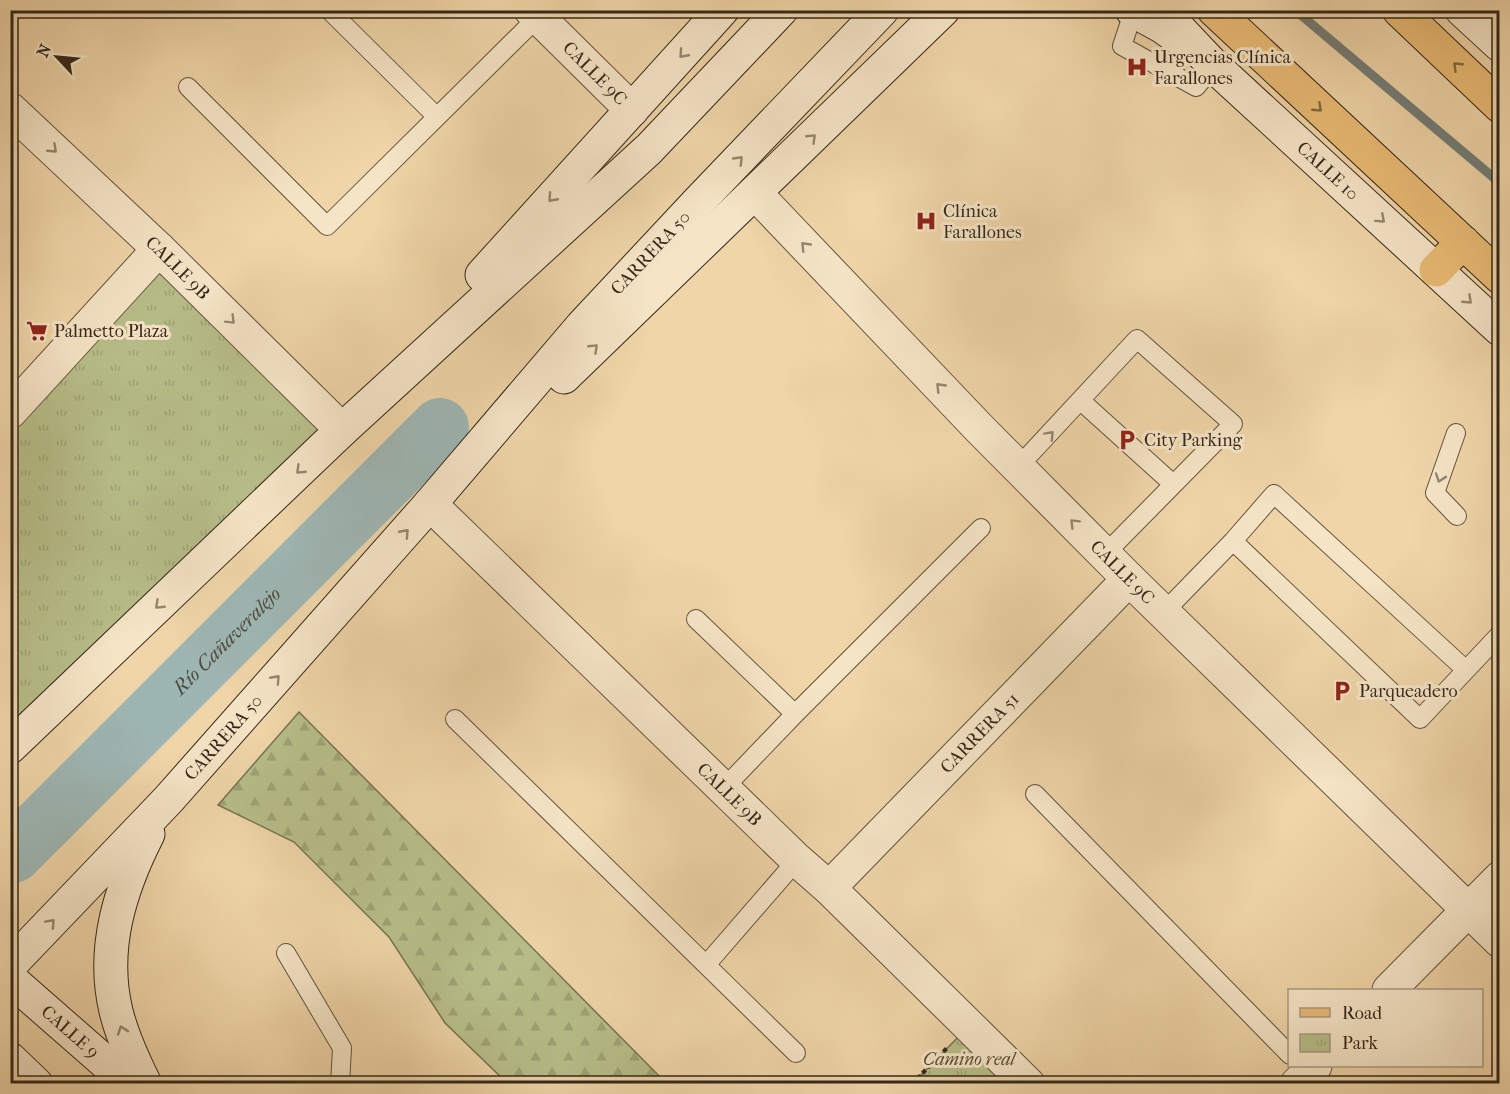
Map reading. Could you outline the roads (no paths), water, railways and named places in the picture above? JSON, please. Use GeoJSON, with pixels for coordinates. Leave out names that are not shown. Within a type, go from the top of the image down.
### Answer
{"type":"FeatureCollection","features":[{"type":"Feature","properties":{"kind":"main road"},"geometry":{"type":"LineString","coordinates":[[1214,10],[1500,277]]}},
{"type":"Feature","properties":{"kind":"main road"},"geometry":{"type":"LineString","coordinates":[[1399,10],[1500,106]]}},
{"type":"Feature","properties":{"kind":"main road"},"geometry":{"type":"LineString","coordinates":[[1436,270],[1463,242]]}},
{"type":"Feature","properties":{"kind":"street"},"geometry":{"type":"LineString","coordinates":[[342,430],[722,10]]}},
{"type":"Feature","properties":{"kind":"street"},"geometry":{"type":"LineString","coordinates":[[17,738],[342,430],[649,149],[781,10]]}},
{"type":"Feature","properties":{"kind":"street","name":"CARRERA 50"},"geometry":{"type":"LineString","coordinates":[[10,965],[168,800],[430,504],[582,326],[882,10]]}},
{"type":"Feature","properties":{"kind":"street"},"geometry":{"type":"LineString","coordinates":[[909,45],[943,10]]}},
{"type":"Feature","properties":{"kind":"street"},"geometry":{"type":"LineString","coordinates":[[909,45],[930,28],[965,10]]}},
{"type":"Feature","properties":{"kind":"street"},"geometry":{"type":"LineString","coordinates":[[1462,10],[1500,45]]}},
{"type":"Feature","properties":{"kind":"street","name":"CALLE 10"},"geometry":{"type":"LineString","coordinates":[[1140,11],[1214,66],[1500,329]]}},
{"type":"Feature","properties":{"kind":"street","name":"CALLE 9C"},"geometry":{"type":"LineString","coordinates":[[538,13],[632,110]]}},
{"type":"Feature","properties":{"kind":"street","name":"CARRERA 50"},"geometry":{"type":"LineString","coordinates":[[430,504],[909,45]]}},
{"type":"Feature","properties":{"kind":"street","name":"CALLE 9B"},"geometry":{"type":"LineString","coordinates":[[10,109],[159,249],[342,430]]}},
{"type":"Feature","properties":{"kind":"street","name":"CALLE 9C"},"geometry":{"type":"LineString","coordinates":[[755,193],[1018,467],[1163,613],[1500,941]]}},
{"type":"Feature","properties":{"kind":"street"},"geometry":{"type":"LineString","coordinates":[[10,412],[159,249]]}},
{"type":"Feature","properties":{"kind":"street","name":"CALLE 9B"},"geometry":{"type":"LineString","coordinates":[[430,504],[1028,1083]]}},
{"type":"Feature","properties":{"kind":"street","name":"CARRERA 51"},"geometry":{"type":"LineString","coordinates":[[829,888],[1130,579]]}},
{"type":"Feature","properties":{"kind":"street"},"geometry":{"type":"LineString","coordinates":[[145,1083],[122,1033],[115,1010],[111,964],[112,939],[118,908],[131,869],[168,800]]}},
{"type":"Feature","properties":{"kind":"street"},"geometry":{"type":"LineString","coordinates":[[1390,989],[1500,878]]}},
{"type":"Feature","properties":{"kind":"street","name":"CALLE 9"},"geometry":{"type":"LineString","coordinates":[[10,979],[130,1083]]}},
{"type":"Feature","properties":{"kind":"street"},"geometry":{"type":"LineString","coordinates":[[10,1059],[36,1083]]}},
{"type":"Feature","properties":{"kind":"lane"},"geometry":{"type":"LineString","coordinates":[[329,10],[436,116]]}},
{"type":"Feature","properties":{"kind":"lane"},"geometry":{"type":"LineString","coordinates":[[188,87],[327,226],[538,13]]}},
{"type":"Feature","properties":{"kind":"lane"},"geometry":{"type":"LineString","coordinates":[[1018,467],[1137,339],[1233,424],[1105,554]]}},
{"type":"Feature","properties":{"kind":"lane"},"geometry":{"type":"LineString","coordinates":[[1081,401],[1173,484]]}},
{"type":"Feature","properties":{"kind":"lane"},"geometry":{"type":"LineString","coordinates":[[1456,432],[1435,493],[1457,516]]}},
{"type":"Feature","properties":{"kind":"lane"},"geometry":{"type":"LineString","coordinates":[[1163,613],[1233,541],[1274,494],[1466,670]]}},
{"type":"Feature","properties":{"kind":"lane"},"geometry":{"type":"LineString","coordinates":[[724,788],[981,528]]}},
{"type":"Feature","properties":{"kind":"lane"},"geometry":{"type":"LineString","coordinates":[[1233,541],[1420,719],[1500,634]]}},
{"type":"Feature","properties":{"kind":"lane"},"geometry":{"type":"LineString","coordinates":[[696,619],[795,714]]}},
{"type":"Feature","properties":{"kind":"lane"},"geometry":{"type":"LineString","coordinates":[[455,719],[796,1053]]}},
{"type":"Feature","properties":{"kind":"lane"},"geometry":{"type":"LineString","coordinates":[[1035,794],[1288,1055]]}},
{"type":"Feature","properties":{"kind":"lane"},"geometry":{"type":"LineString","coordinates":[[706,965],[797,860]]}},
{"type":"Feature","properties":{"kind":"lane"},"geometry":{"type":"LineString","coordinates":[[286,953],[342,1048],[340,1083]]}},
{"type":"Feature","properties":{"kind":"waterway"},"geometry":{"type":"LineString","coordinates":[[1295,10],[1500,183]]}},
{"type":"Feature","properties":{"kind":"waterway","name":"Río Cañaveralejo"},"geometry":{"type":"LineString","coordinates":[[13,854],[440,427]]}},
{"type":"Feature","properties":{"kind":"place","name":"Urgencias Clínica Farallones"},"geometry":{"type":"Point","coordinates":[1137,67]}},
{"type":"Feature","properties":{"kind":"place","name":"Clínica Farallones"},"geometry":{"type":"Point","coordinates":[926,221]}},
{"type":"Feature","properties":{"kind":"place","name":"Palmetto Plaza"},"geometry":{"type":"Point","coordinates":[37,331]}},
{"type":"Feature","properties":{"kind":"place","name":"City Parking"},"geometry":{"type":"Point","coordinates":[1127,440]}},
{"type":"Feature","properties":{"kind":"place","name":"Parqueadero"},"geometry":{"type":"Point","coordinates":[1342,691]}},
{"type":"Feature","properties":{"kind":"park label","name":"Camino real"},"geometry":{"type":"Point","coordinates":[969,1059]}}]}
